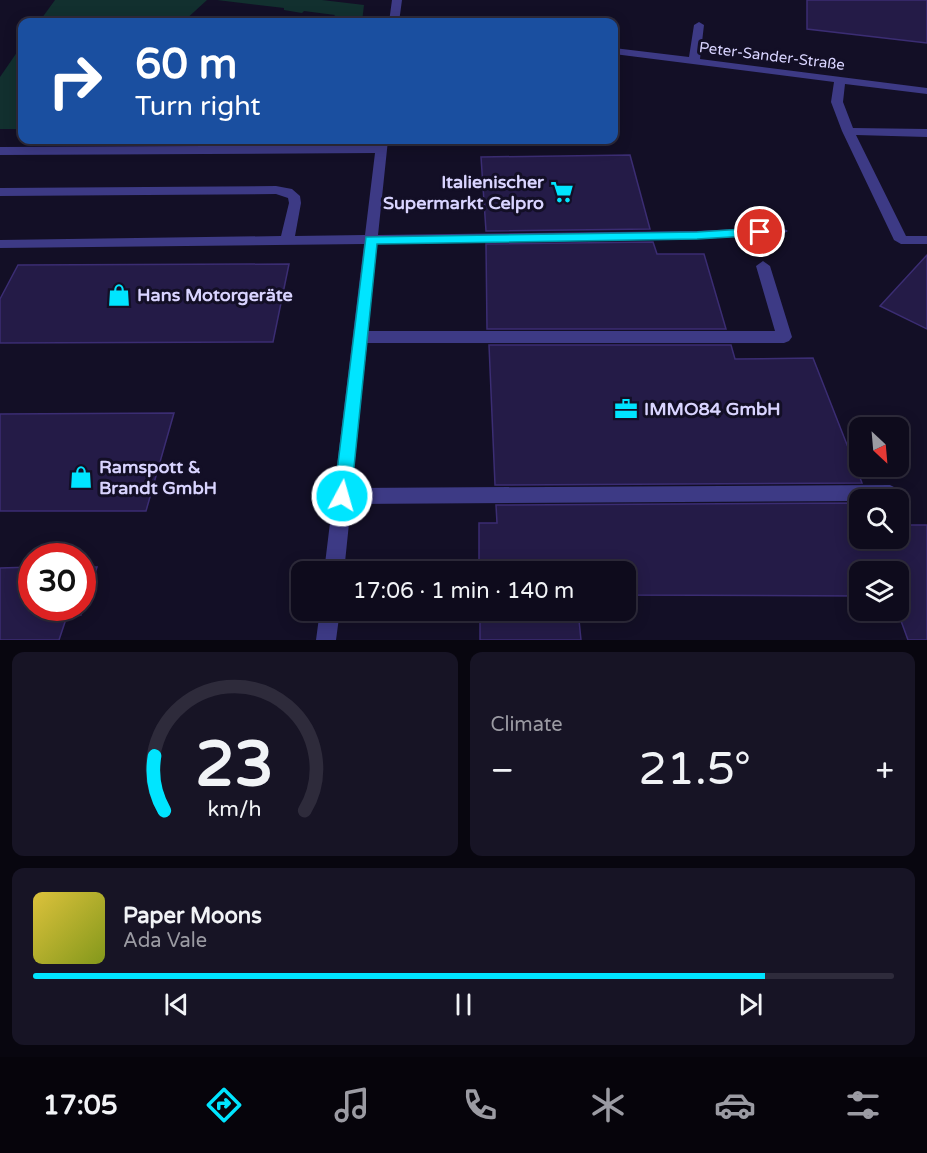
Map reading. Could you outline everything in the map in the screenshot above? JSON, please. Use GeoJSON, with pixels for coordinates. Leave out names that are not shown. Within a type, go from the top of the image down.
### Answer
{"type":"FeatureCollection","features":[{"type":"Feature","properties":{"kind":"street"},"geometry":{"type":"LineString","coordinates":[[395,18],[397,0]]}},
{"type":"Feature","properties":{"kind":"street"},"geometry":{"type":"LineString","coordinates":[[694,61],[699,25]]}},
{"type":"Feature","properties":{"kind":"street","name":"Peter-Sander-Straße"},"geometry":{"type":"LineString","coordinates":[[618,52],[927,91]]}},
{"type":"Feature","properties":{"kind":"street"},"geometry":{"type":"LineString","coordinates":[[840,80],[837,102],[848,131],[901,240],[927,240]]}},
{"type":"Feature","properties":{"kind":"street"},"geometry":{"type":"LineString","coordinates":[[848,131],[927,133]]}},
{"type":"Feature","properties":{"kind":"street"},"geometry":{"type":"LineString","coordinates":[[0,151],[381,144],[335,561]]}},
{"type":"Feature","properties":{"kind":"street"},"geometry":{"type":"LineString","coordinates":[[0,192],[276,190],[288,192],[294,196],[295,203],[287,241]]}},
{"type":"Feature","properties":{"kind":"street"},"geometry":{"type":"LineString","coordinates":[[0,244],[697,236],[782,231]]}},
{"type":"Feature","properties":{"kind":"street"},"geometry":{"type":"LineString","coordinates":[[360,337],[784,337],[763,266]]}},
{"type":"Feature","properties":{"kind":"street"},"geometry":{"type":"LineString","coordinates":[[342,496],[849,493]]}},
{"type":"Feature","properties":{"kind":"street"},"geometry":{"type":"LineString","coordinates":[[326,640],[329,621]]}},
{"type":"Feature","properties":{"kind":"green space"},"geometry":{"type":"Polygon","coordinates":[[[55,0],[207,0],[187,18],[42,18],[55,0]]]}},
{"type":"Feature","properties":{"kind":"green space"},"geometry":{"type":"Polygon","coordinates":[[[217,0],[322,0],[364,5],[362,18],[332,18],[335,15],[304,11],[302,13],[284,10],[284,8],[217,0]]]}},
{"type":"Feature","properties":{"kind":"green space"},"geometry":{"type":"Polygon","coordinates":[[[18,51],[18,129],[0,129],[0,77],[18,51]]]}},
{"type":"Feature","properties":{"kind":"building"},"geometry":{"type":"Polygon","coordinates":[[[807,0],[927,0],[927,43],[807,29],[807,0]]]}},
{"type":"Feature","properties":{"kind":"building","name":"Italienischer Supermarkt Celpro"},"geometry":{"type":"Polygon","coordinates":[[[630,155],[650,229],[486,231],[481,157],[630,155]]]}},
{"type":"Feature","properties":{"kind":"building"},"geometry":{"type":"Polygon","coordinates":[[[653,242],[657,254],[704,254],[726,329],[487,329],[486,244],[653,242]]]}},
{"type":"Feature","properties":{"kind":"building"},"geometry":{"type":"Polygon","coordinates":[[[927,255],[927,329],[880,306],[927,255]]]}},
{"type":"Feature","properties":{"kind":"building"},"geometry":{"type":"Polygon","coordinates":[[[289,264],[273,342],[0,343],[0,299],[18,265],[289,264]]]}},
{"type":"Feature","properties":{"kind":"building"},"geometry":{"type":"Polygon","coordinates":[[[489,345],[731,345],[735,359],[813,358],[849,450],[849,477],[860,477],[862,483],[495,485],[489,345]]]}},
{"type":"Feature","properties":{"kind":"building"},"geometry":{"type":"Polygon","coordinates":[[[174,413],[146,511],[0,511],[0,414],[174,413]]]}},
{"type":"Feature","properties":{"kind":"building"},"geometry":{"type":"Polygon","coordinates":[[[849,503],[849,549],[909,549],[909,525],[927,525],[927,640],[908,640],[901,621],[909,621],[909,561],[849,561],[849,596],[636,595],[636,561],[479,561],[479,523],[497,523],[496,505],[849,503]]]}},
{"type":"Feature","properties":{"kind":"building"},"geometry":{"type":"Polygon","coordinates":[[[18,567],[18,621],[65,621],[59,640],[0,640],[0,568],[18,567]]]}},
{"type":"Feature","properties":{"kind":"building"},"geometry":{"type":"Polygon","coordinates":[[[480,621],[579,621],[581,640],[480,640],[480,621]]]}},
{"type":"Feature","properties":{"kind":"place","name":"Italienischer Supermarkt Celpro"},"geometry":{"type":"Point","coordinates":[562,192]}},
{"type":"Feature","properties":{"kind":"place","name":"Hans Motorgeräte"},"geometry":{"type":"Point","coordinates":[119,295]}},
{"type":"Feature","properties":{"kind":"place","name":"IMMO84 GmbH"},"geometry":{"type":"Point","coordinates":[626,409]}},
{"type":"Feature","properties":{"kind":"place","name":"Ramspott & Brandt GmbH"},"geometry":{"type":"Point","coordinates":[81,477]}},
{"type":"Feature","properties":{"kind":"route"},"geometry":{"type":"LineString","coordinates":[[342,496],[371,240],[697,236],[760,232]]}}]}
